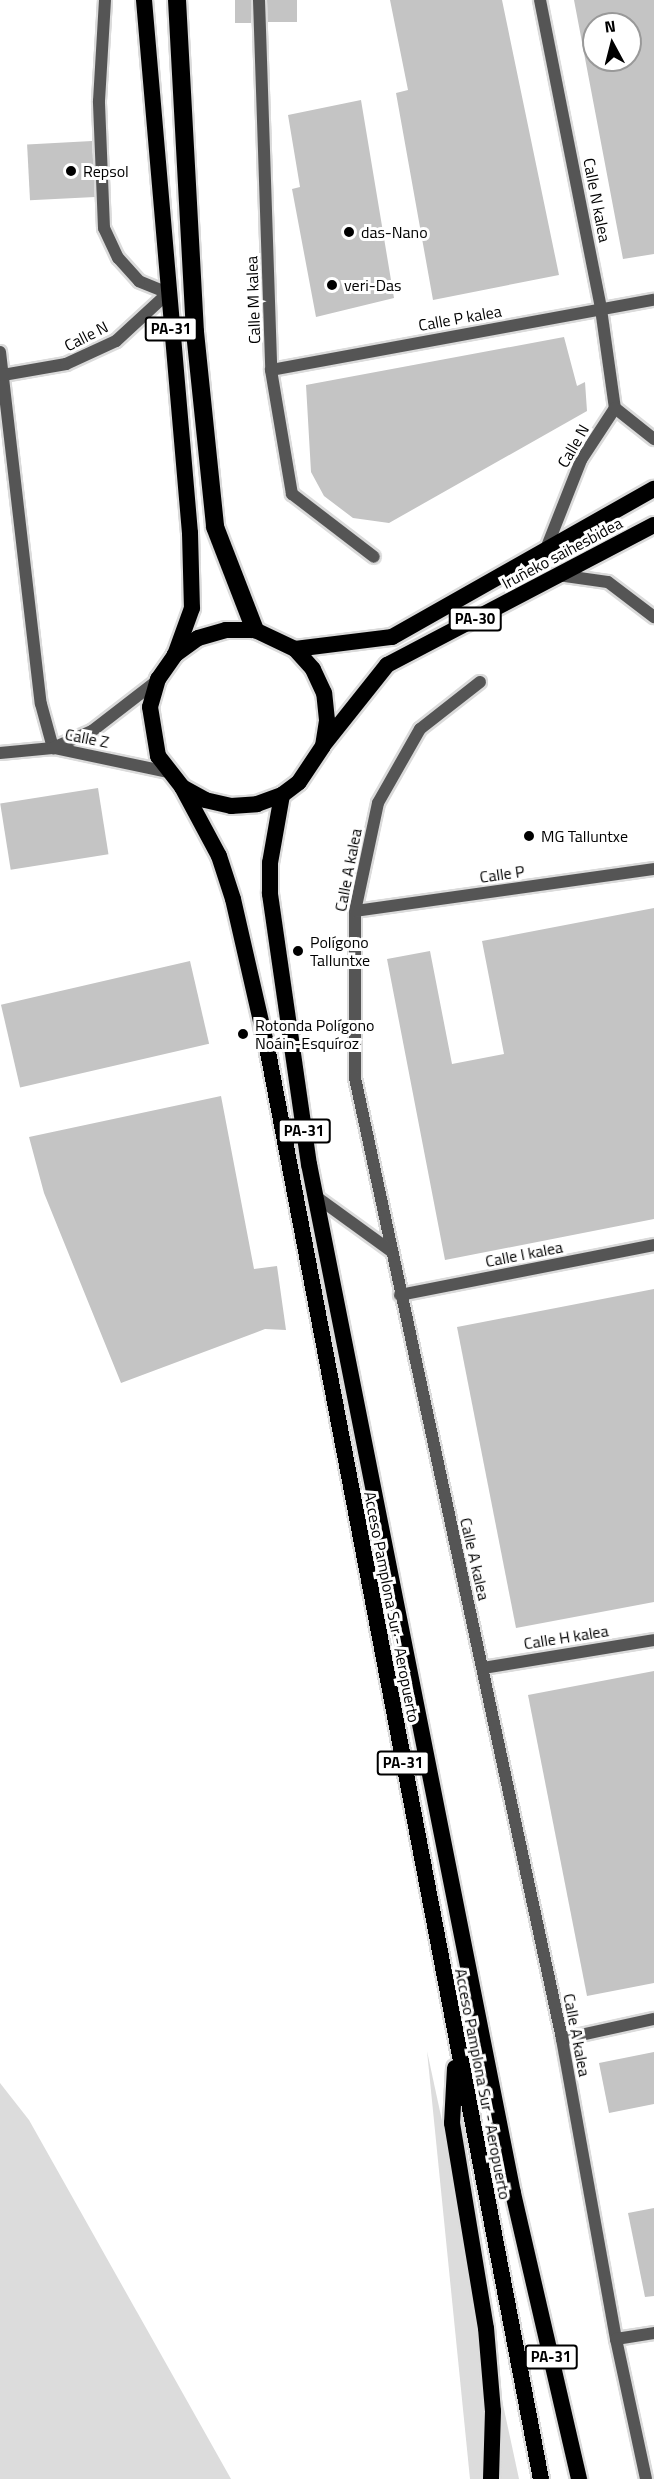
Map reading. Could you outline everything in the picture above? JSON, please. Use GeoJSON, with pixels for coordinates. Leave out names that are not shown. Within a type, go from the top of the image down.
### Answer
{"type":"FeatureCollection","features":[{"type":"Feature","properties":{"kind":"highway","name":"PA-31"},"geometry":{"type":"LineString","coordinates":[[144,0],[192,608],[175,655],[158,679],[150,707],[158,756],[168,772],[183,787],[205,800],[231,806],[257,804],[282,795],[299,782],[323,746],[327,720],[324,693],[313,669],[295,649],[255,630],[226,630],[198,638],[175,655]]}},
{"type":"Feature","properties":{"kind":"highway"},"geometry":{"type":"LineString","coordinates":[[177,0],[195,332],[215,527],[255,630]]}},
{"type":"Feature","properties":{"kind":"highway","name":"Iruñeko saihesbidea"},"geometry":{"type":"LineString","coordinates":[[295,649],[392,638],[654,489]]}},
{"type":"Feature","properties":{"kind":"highway","name":"Iruñeko saihesbidea"},"geometry":{"type":"LineString","coordinates":[[323,746],[387,665],[654,525]]}},
{"type":"Feature","properties":{"kind":"highway","name":"Acceso Pamplona Sur - Aeropuerto"},"geometry":{"type":"LineString","coordinates":[[183,787],[226,877],[267,1047],[541,2479]]}},
{"type":"Feature","properties":{"kind":"highway","name":"PA-31"},"geometry":{"type":"LineString","coordinates":[[282,795],[270,863],[270,894],[315,1196]]}},
{"type":"Feature","properties":{"kind":"highway","name":"Acceso Pamplona Sur - Aeropuerto"},"geometry":{"type":"LineString","coordinates":[[315,1196],[367,1464],[399,1606],[513,2193],[579,2479]]}},
{"type":"Feature","properties":{"kind":"highway"},"geometry":{"type":"LineString","coordinates":[[456,2041],[452,2123],[486,2328],[493,2411],[491,2479]]}},
{"type":"Feature","properties":{"kind":"street"},"geometry":{"type":"LineString","coordinates":[[105,0],[99,101],[104,228],[118,258],[139,280],[168,293]]}},
{"type":"Feature","properties":{"kind":"street","name":"Calle M kalea"},"geometry":{"type":"LineString","coordinates":[[259,0],[272,369],[292,494],[374,557]]}},
{"type":"Feature","properties":{"kind":"street","name":"Calle N kalea"},"geometry":{"type":"LineString","coordinates":[[540,0],[601,309],[615,408]]}},
{"type":"Feature","properties":{"kind":"street","name":"Calle N"},"geometry":{"type":"LineString","coordinates":[[3,375],[66,364],[116,341],[168,293]]}},
{"type":"Feature","properties":{"kind":"street","name":"Calle P kalea"},"geometry":{"type":"LineString","coordinates":[[272,369],[654,300]]}},
{"type":"Feature","properties":{"kind":"street"},"geometry":{"type":"LineString","coordinates":[[0,352],[41,704],[52,748],[0,753]]}},
{"type":"Feature","properties":{"kind":"street"},"geometry":{"type":"LineString","coordinates":[[615,408],[654,439]]}},
{"type":"Feature","properties":{"kind":"street","name":"Calle N"},"geometry":{"type":"LineString","coordinates":[[546,549],[581,460],[615,408]]}},
{"type":"Feature","properties":{"kind":"street"},"geometry":{"type":"LineString","coordinates":[[558,575],[609,582],[654,617]]}},
{"type":"Feature","properties":{"kind":"street","name":"Calle Z"},"geometry":{"type":"LineString","coordinates":[[52,748],[92,731],[158,679]]}},
{"type":"Feature","properties":{"kind":"street","name":"Calle A kalea"},"geometry":{"type":"LineString","coordinates":[[480,682],[420,729],[378,803],[356,911],[355,1078],[562,2039],[616,2339],[646,2479]]}},
{"type":"Feature","properties":{"kind":"street","name":"Calle Z"},"geometry":{"type":"LineString","coordinates":[[52,748],[168,772]]}},
{"type":"Feature","properties":{"kind":"street","name":"Calle P"},"geometry":{"type":"LineString","coordinates":[[356,911],[654,869]]}},
{"type":"Feature","properties":{"kind":"street"},"geometry":{"type":"LineString","coordinates":[[315,1196],[391,1251]]}},
{"type":"Feature","properties":{"kind":"street","name":"Calle I kalea"},"geometry":{"type":"LineString","coordinates":[[400,1295],[654,1245]]}},
{"type":"Feature","properties":{"kind":"street","name":"Calle H kalea"},"geometry":{"type":"LineString","coordinates":[[483,1668],[654,1640]]}},
{"type":"Feature","properties":{"kind":"street"},"geometry":{"type":"LineString","coordinates":[[562,2039],[654,2019]]}},
{"type":"Feature","properties":{"kind":"street"},"geometry":{"type":"LineString","coordinates":[[616,2339],[654,2333]]}},
{"type":"Feature","properties":{"kind":"shaded area"},"geometry":{"type":"Polygon","coordinates":[[[427,2051],[519,2479],[470,2479],[427,2051]]]}},
{"type":"Feature","properties":{"kind":"shaded area"},"geometry":{"type":"Polygon","coordinates":[[[0,2083],[29,2120],[231,2479],[0,2479],[0,2083]]]}},
{"type":"Feature","properties":{"kind":"building"},"geometry":{"type":"Polygon","coordinates":[[[235,0],[251,0],[251,23],[235,23],[235,0]]]}},
{"type":"Feature","properties":{"kind":"building"},"geometry":{"type":"Polygon","coordinates":[[[267,0],[297,0],[297,22],[267,22],[267,0]]]}},
{"type":"Feature","properties":{"kind":"building"},"geometry":{"type":"Polygon","coordinates":[[[390,0],[502,0],[559,275],[433,300],[396,93],[408,90],[390,0]]]}},
{"type":"Feature","properties":{"kind":"building"},"geometry":{"type":"Polygon","coordinates":[[[574,0],[654,0],[654,254],[623,259],[588,72],[642,72],[642,12],[582,12],[582,42],[574,0]]]}},
{"type":"Feature","properties":{"kind":"building"},"geometry":{"type":"Polygon","coordinates":[[[361,100],[394,298],[316,317],[292,189],[300,187],[288,115],[361,100]]]}},
{"type":"Feature","properties":{"kind":"building","name":"Repsol"},"geometry":{"type":"Polygon","coordinates":[[[92,141],[95,197],[30,200],[27,144],[92,141]]]}},
{"type":"Feature","properties":{"kind":"building"},"geometry":{"type":"Polygon","coordinates":[[[564,337],[577,386],[585,382],[587,411],[389,523],[353,518],[324,496],[311,472],[306,385],[564,337]]]}},
{"type":"Feature","properties":{"kind":"building"},"geometry":{"type":"Polygon","coordinates":[[[98,788],[108,854],[11,870],[0,803],[98,788]]]}},
{"type":"Feature","properties":{"kind":"building"},"geometry":{"type":"Polygon","coordinates":[[[654,908],[654,1219],[445,1260],[387,959],[430,951],[452,1064],[504,1054],[482,941],[654,908]]]}},
{"type":"Feature","properties":{"kind":"building"},"geometry":{"type":"Polygon","coordinates":[[[190,961],[209,1044],[20,1087],[1,1005],[190,961]]]}},
{"type":"Feature","properties":{"kind":"building"},"geometry":{"type":"Polygon","coordinates":[[[221,1096],[254,1269],[277,1266],[286,1330],[265,1329],[121,1383],[44,1193],[29,1137],[221,1096]]]}},
{"type":"Feature","properties":{"kind":"building"},"geometry":{"type":"Polygon","coordinates":[[[654,1289],[654,1602],[516,1628],[457,1327],[654,1289]]]}},
{"type":"Feature","properties":{"kind":"building"},"geometry":{"type":"Polygon","coordinates":[[[654,1671],[654,1983],[587,1996],[528,1695],[654,1671]]]}},
{"type":"Feature","properties":{"kind":"building"},"geometry":{"type":"Polygon","coordinates":[[[654,2052],[654,2104],[609,2113],[599,2063],[654,2052]]]}},
{"type":"Feature","properties":{"kind":"building"},"geometry":{"type":"Polygon","coordinates":[[[654,2208],[654,2296],[645,2297],[628,2213],[654,2208]]]}},
{"type":"Feature","properties":{"kind":"place","name":"Repsol"},"geometry":{"type":"Point","coordinates":[71,171]}},
{"type":"Feature","properties":{"kind":"place","name":"das-Nano"},"geometry":{"type":"Point","coordinates":[349,232]}},
{"type":"Feature","properties":{"kind":"place","name":"veri-Das"},"geometry":{"type":"Point","coordinates":[332,285]}},
{"type":"Feature","properties":{"kind":"place","name":"MG Talluntxe"},"geometry":{"type":"Point","coordinates":[529,836]}},
{"type":"Feature","properties":{"kind":"place","name":"Polígono Talluntxe"},"geometry":{"type":"Point","coordinates":[298,951]}},
{"type":"Feature","properties":{"kind":"place","name":"Rotonda Polígono Noáin-Esquíroz"},"geometry":{"type":"Point","coordinates":[243,1034]}}]}
